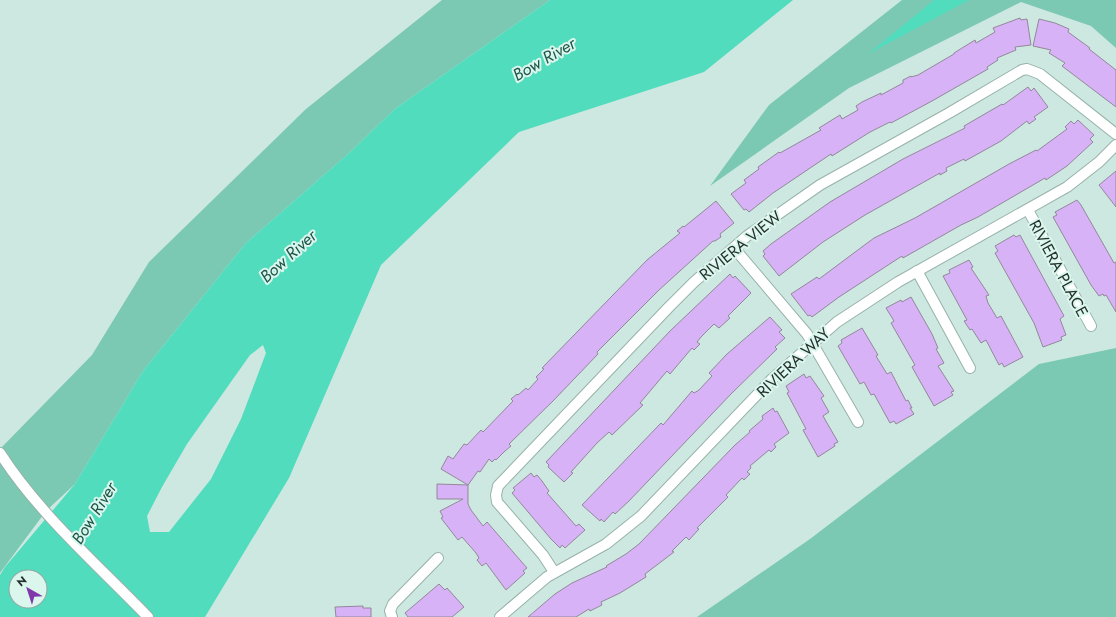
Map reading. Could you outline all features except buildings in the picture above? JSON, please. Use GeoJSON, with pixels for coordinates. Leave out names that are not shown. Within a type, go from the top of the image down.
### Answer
{"type":"FeatureCollection","features":[{"type":"Feature","properties":{"kind":"street","name":"RIVIERA VIEW"},"geometry":{"type":"LineString","coordinates":[[554,572],[542,555],[497,502],[496,495],[498,486],[674,302],[734,248],[778,213],[820,185],[949,113],[1022,70],[1027,69],[1040,74],[1116,134]]}},
{"type":"Feature","properties":{"kind":"street","name":"RIVIERA WAY"},"geometry":{"type":"LineString","coordinates":[[500,617],[554,572],[606,544],[641,516],[772,379],[813,342],[860,305],[917,271],[1067,187],[1099,162],[1116,145]]}},
{"type":"Feature","properties":{"kind":"street","name":"RIVIERA PLACE"},"geometry":{"type":"LineString","coordinates":[[1028,210],[1091,326]]}},
{"type":"Feature","properties":{"kind":"street"},"geometry":{"type":"LineString","coordinates":[[734,248],[813,342],[858,422]]}},
{"type":"Feature","properties":{"kind":"street"},"geometry":{"type":"LineString","coordinates":[[917,271],[970,368]]}},
{"type":"Feature","properties":{"kind":"street"},"geometry":{"type":"LineString","coordinates":[[0,453],[13,473],[46,512],[148,617]]}},
{"type":"Feature","properties":{"kind":"street"},"geometry":{"type":"LineString","coordinates":[[392,617],[390,611],[393,604],[438,558]]}},
{"type":"Feature","properties":{"kind":"shaded area"},"geometry":{"type":"Polygon","coordinates":[[[442,0],[550,0],[396,108],[348,154],[246,243],[143,371],[75,484],[46,511],[0,573],[0,453],[41,505],[1,448],[92,355],[149,262],[306,109],[442,0]]]}},
{"type":"Feature","properties":{"kind":"shaded area"},"geometry":{"type":"Polygon","coordinates":[[[902,0],[1116,0],[1116,48],[1091,26],[1021,2],[849,88],[710,186],[769,105],[902,0]]]}},
{"type":"Feature","properties":{"kind":"shaded area"},"geometry":{"type":"Polygon","coordinates":[[[1116,348],[1116,617],[697,617],[810,539],[1039,364],[1116,348]]]}},
{"type":"Feature","properties":{"kind":"water","name":"Bow River"},"geometry":{"type":"Polygon","coordinates":[[[550,0],[793,0],[704,72],[519,132],[381,265],[289,478],[205,617],[0,617],[0,575],[5,567],[75,484],[143,371],[246,243],[348,154],[396,108],[550,0]],[[263,345],[250,355],[187,444],[147,516],[150,532],[169,532],[211,479],[241,419],[266,353],[263,345]]]}},
{"type":"Feature","properties":{"kind":"water"},"geometry":{"type":"Polygon","coordinates":[[[934,0],[969,0],[868,54],[934,0]]]}}]}
